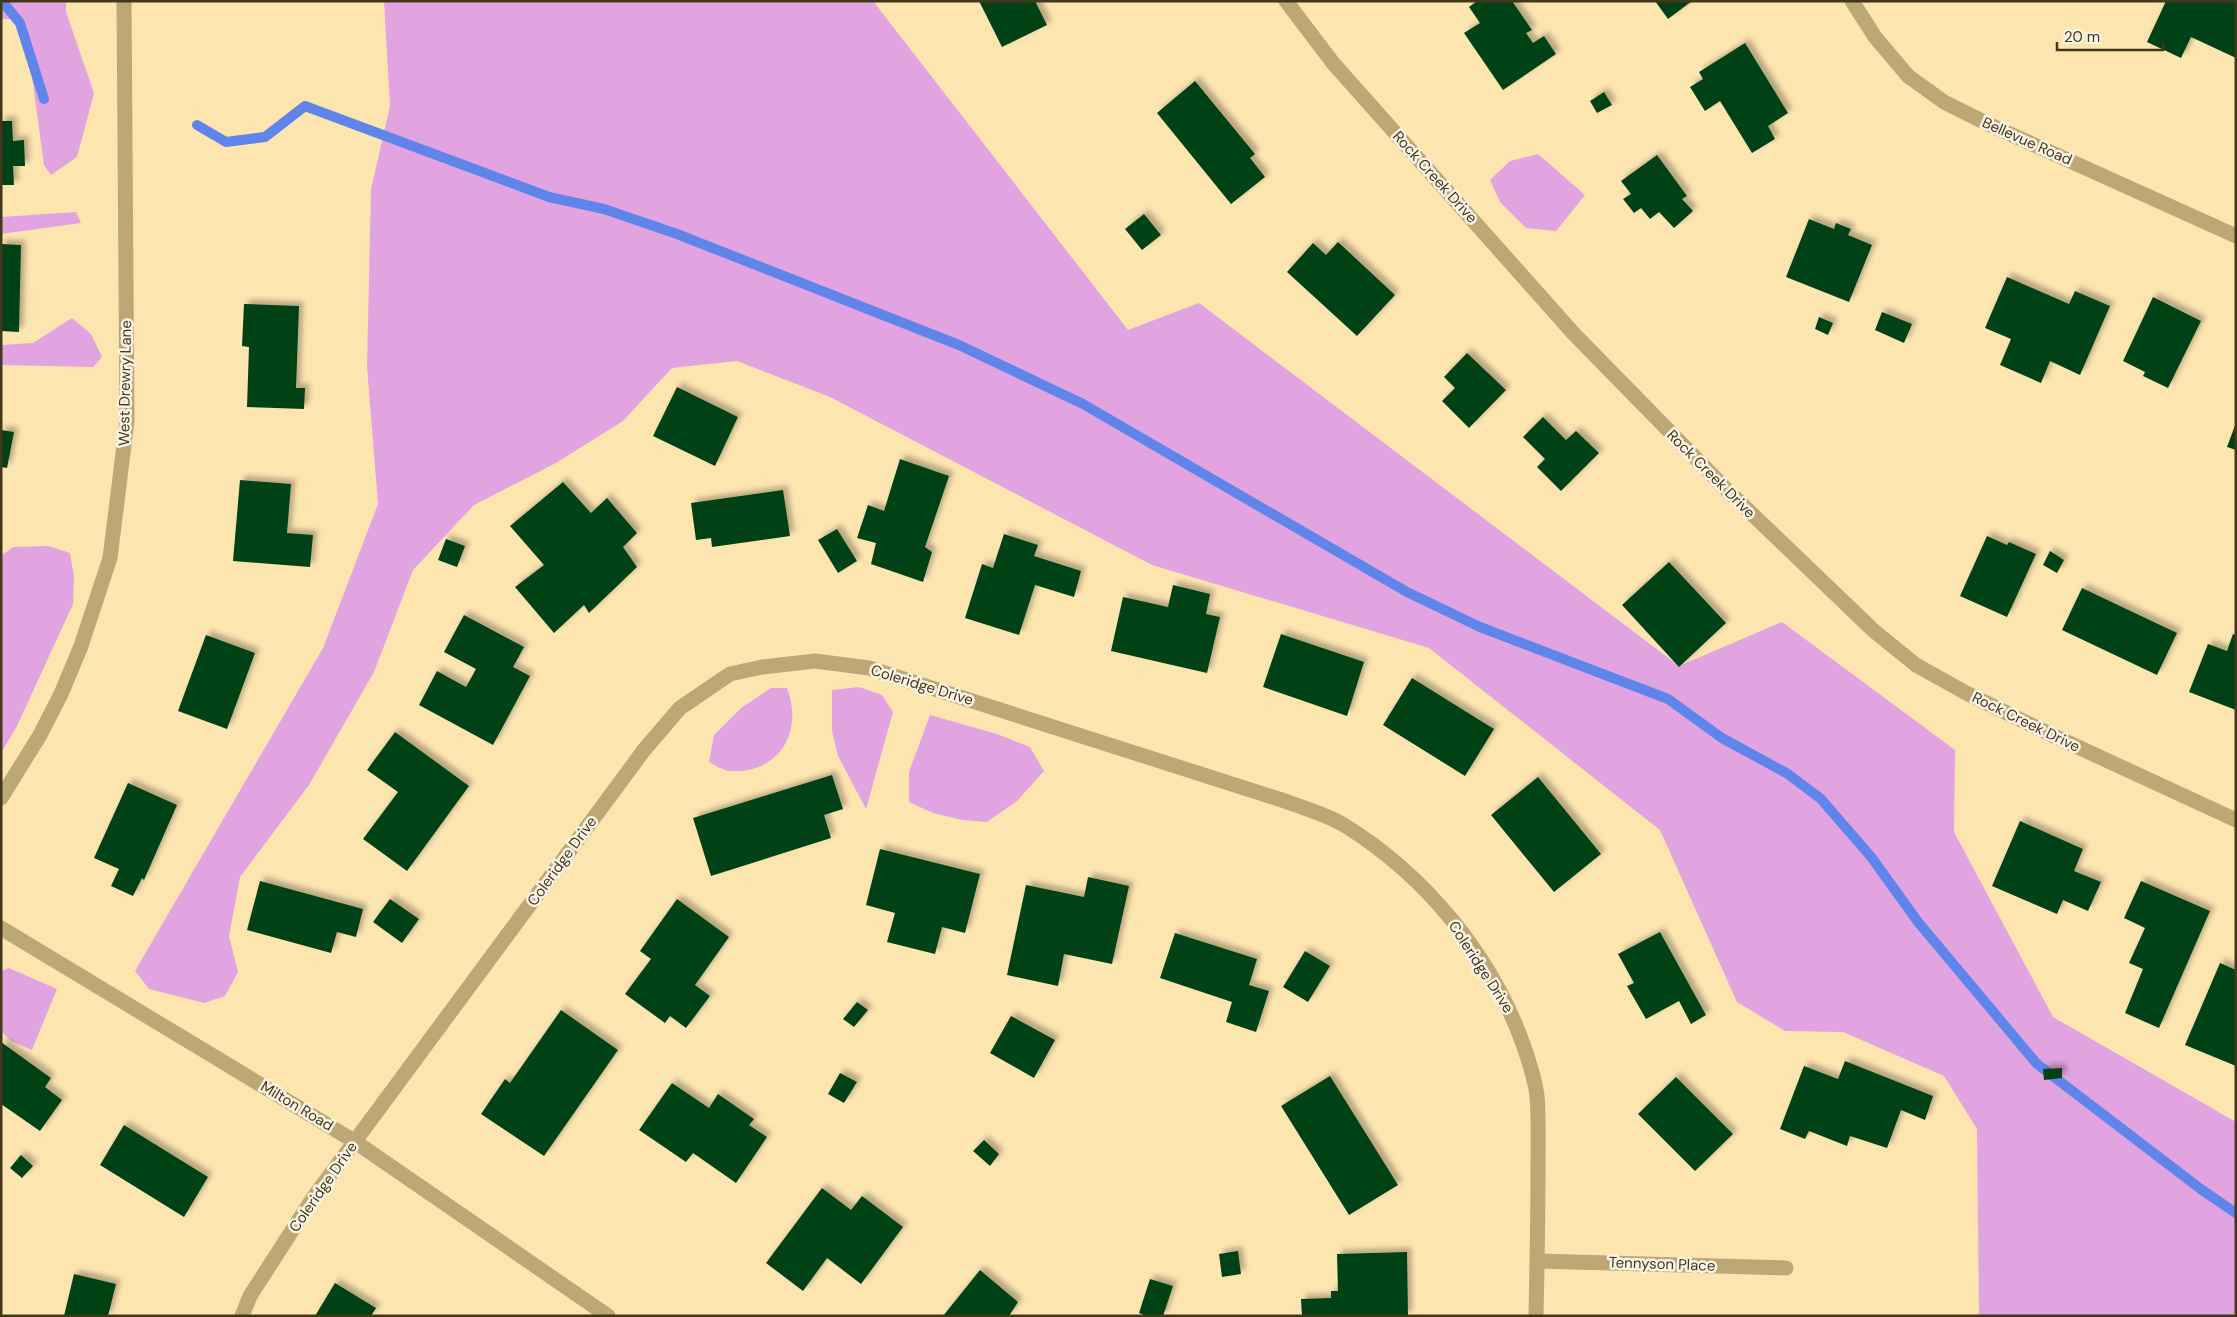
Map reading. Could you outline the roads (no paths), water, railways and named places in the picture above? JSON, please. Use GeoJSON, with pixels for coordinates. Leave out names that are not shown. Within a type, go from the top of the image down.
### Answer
{"type":"FeatureCollection","features":[{"type":"Feature","properties":{"kind":"street","name":"West Drewry Lane"},"geometry":{"type":"LineString","coordinates":[[1,798],[40,734],[61,694],[81,646],[110,558],[127,421],[124,1]]}},
{"type":"Feature","properties":{"kind":"street","name":"Rock Creek Drive"},"geometry":{"type":"LineString","coordinates":[[1286,1],[1332,63],[1574,334],[1726,489],[1874,631],[1916,665],[1968,694],[2236,820]]}},
{"type":"Feature","properties":{"kind":"street","name":"Bellevue Road"},"geometry":{"type":"LineString","coordinates":[[1852,1],[1875,37],[1908,76],[1944,102],[1988,124],[2236,236]]}},
{"type":"Feature","properties":{"kind":"street","name":"Coleridge Drive"},"geometry":{"type":"LineString","coordinates":[[242,1316],[250,1296],[313,1198],[644,750],[680,708],[730,674],[762,667],[815,660],[869,668],[1288,802],[1342,824],[1384,852],[1426,890],[1460,930],[1490,976],[1514,1019],[1529,1060],[1537,1095],[1538,1261],[1536,1316]]}},
{"type":"Feature","properties":{"kind":"street","name":"Milton Road"},"geometry":{"type":"LineString","coordinates":[[1,928],[354,1142],[608,1316]]}},
{"type":"Feature","properties":{"kind":"street","name":"Tennyson Place"},"geometry":{"type":"LineString","coordinates":[[1538,1261],[1786,1268]]}},
{"type":"Feature","properties":{"kind":"waterway"},"geometry":{"type":"LineString","coordinates":[[2,1],[20,23],[44,99]]}},
{"type":"Feature","properties":{"kind":"waterway"},"geometry":{"type":"LineString","coordinates":[[197,125],[226,142],[265,137],[305,106],[549,197],[604,209],[677,234],[959,345],[1083,404],[1407,592],[1480,627],[1668,699],[1722,738],[1788,774],[1821,799],[1872,858],[1918,922],[2037,1064],[2202,1190],[2236,1213]]}}]}
